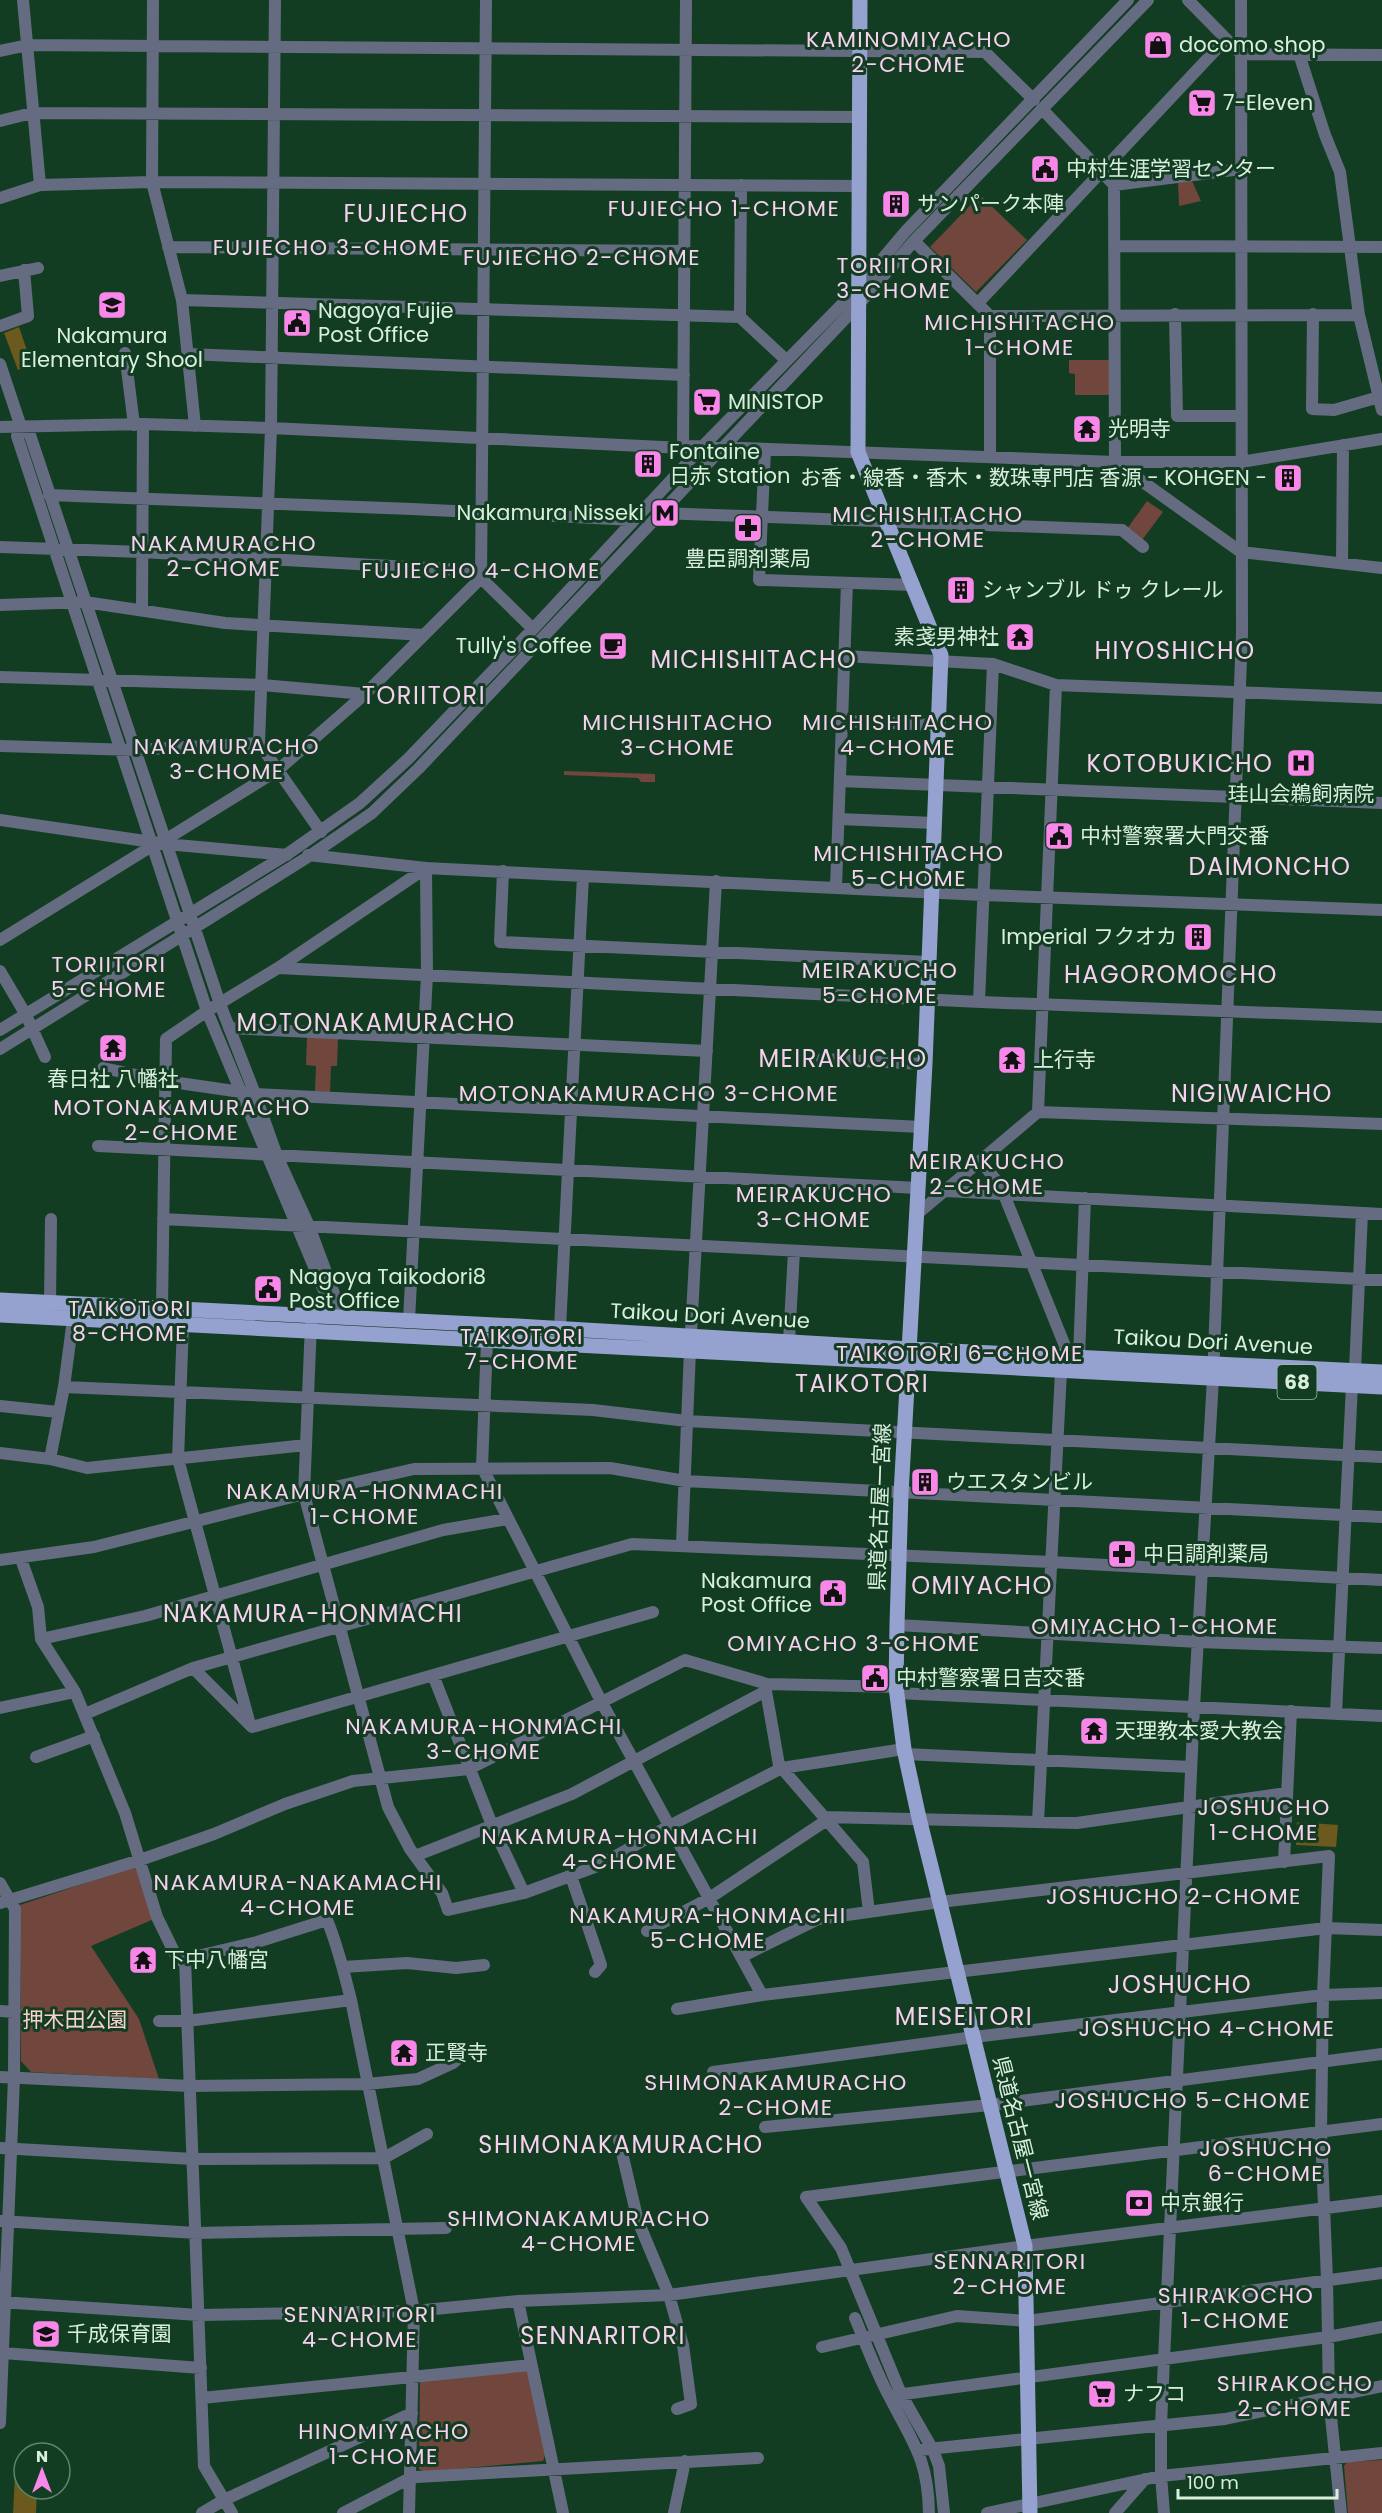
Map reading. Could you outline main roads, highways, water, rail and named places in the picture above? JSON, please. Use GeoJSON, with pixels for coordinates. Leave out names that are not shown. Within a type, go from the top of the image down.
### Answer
{"type":"FeatureCollection","features":[{"type":"Feature","properties":{"kind":"main road","name":"県道名古屋一宮線"},"geometry":{"type":"LineString","coordinates":[[860,0],[858,452],[941,655],[925,1064],[898,1556],[896,1690],[905,1751],[919,1818],[1025,2246],[1030,2508]]}},
{"type":"Feature","properties":{"kind":"main road","name":"Taikou Dori Avenue"},"geometry":{"type":"LineString","coordinates":[[0,1300],[162,1307],[487,1341],[691,1344],[909,1356],[1074,1357],[1213,1371]]}},
{"type":"Feature","properties":{"kind":"main road","name":"Taikou Dori Avenue"},"geometry":{"type":"LineString","coordinates":[[0,1315],[183,1324],[311,1324],[339,1317],[409,1320],[560,1328],[691,1344],[789,1341],[1061,1371],[1213,1371],[1354,1378],[1382,1372]]}},
{"type":"Feature","properties":{"kind":"main road","name":"Taikou Dori Avenue"},"geometry":{"type":"LineString","coordinates":[[1354,1378],[1382,1387]]}},
{"type":"Feature","properties":{"kind":"place","name":"docomo shop"},"geometry":{"type":"Point","coordinates":[1158,45]}},
{"type":"Feature","properties":{"kind":"place","name":"7-Eleven"},"geometry":{"type":"Point","coordinates":[1202,103]}},
{"type":"Feature","properties":{"kind":"place","name":"中村生涯学習センター"},"geometry":{"type":"Point","coordinates":[1045,169]}},
{"type":"Feature","properties":{"kind":"place","name":"サンパーク本陣"},"geometry":{"type":"Point","coordinates":[896,204]}},
{"type":"Feature","properties":{"kind":"place","name":"Nakamura Elementary Shool"},"geometry":{"type":"Point","coordinates":[112,305]}},
{"type":"Feature","properties":{"kind":"place","name":"Nagoya Fujie Post Office"},"geometry":{"type":"Point","coordinates":[297,323]}},
{"type":"Feature","properties":{"kind":"place","name":"MINISTOP"},"geometry":{"type":"Point","coordinates":[707,402]}},
{"type":"Feature","properties":{"kind":"place","name":"光明寺"},"geometry":{"type":"Point","coordinates":[1087,429]}},
{"type":"Feature","properties":{"kind":"place","name":"Fontaine 日赤 Station"},"geometry":{"type":"Point","coordinates":[648,464]}},
{"type":"Feature","properties":{"kind":"place","name":"お香・線香・香木・数珠専門店 香源 - KOHGEN -"},"geometry":{"type":"Point","coordinates":[1288,478]}},
{"type":"Feature","properties":{"kind":"place","name":"Nakamura Nisseki"},"geometry":{"type":"Point","coordinates":[665,513]}},
{"type":"Feature","properties":{"kind":"place","name":"豊臣調剤薬局"},"geometry":{"type":"Point","coordinates":[748,528]}},
{"type":"Feature","properties":{"kind":"place","name":"シャンブル ドゥ クレール"},"geometry":{"type":"Point","coordinates":[961,590]}},
{"type":"Feature","properties":{"kind":"place","name":"素戔男神社"},"geometry":{"type":"Point","coordinates":[1020,637]}},
{"type":"Feature","properties":{"kind":"place","name":"Tully's Coffee"},"geometry":{"type":"Point","coordinates":[613,646]}},
{"type":"Feature","properties":{"kind":"place","name":"珪山会鵜飼病院"},"geometry":{"type":"Point","coordinates":[1301,763]}},
{"type":"Feature","properties":{"kind":"place","name":"中村警察署大門交番"},"geometry":{"type":"Point","coordinates":[1059,836]}},
{"type":"Feature","properties":{"kind":"place","name":"Imperial フクオカ"},"geometry":{"type":"Point","coordinates":[1198,937]}},
{"type":"Feature","properties":{"kind":"place","name":"春日社 八幡社"},"geometry":{"type":"Point","coordinates":[113,1048]}},
{"type":"Feature","properties":{"kind":"place","name":"上行寺"},"geometry":{"type":"Point","coordinates":[1012,1060]}},
{"type":"Feature","properties":{"kind":"place","name":"Nagoya Taikodori8 Post Office"},"geometry":{"type":"Point","coordinates":[268,1289]}},
{"type":"Feature","properties":{"kind":"place","name":"ウエスタンビル"},"geometry":{"type":"Point","coordinates":[925,1482]}},
{"type":"Feature","properties":{"kind":"place","name":"中日調剤薬局"},"geometry":{"type":"Point","coordinates":[1122,1554]}},
{"type":"Feature","properties":{"kind":"place","name":"Nakamura Post Office"},"geometry":{"type":"Point","coordinates":[833,1593]}},
{"type":"Feature","properties":{"kind":"place","name":"中村警察署日吉交番"},"geometry":{"type":"Point","coordinates":[875,1678]}},
{"type":"Feature","properties":{"kind":"place","name":"天理教本愛大教会"},"geometry":{"type":"Point","coordinates":[1094,1731]}},
{"type":"Feature","properties":{"kind":"place","name":"下中八幡宮"},"geometry":{"type":"Point","coordinates":[143,1960]}},
{"type":"Feature","properties":{"kind":"place","name":"正賢寺"},"geometry":{"type":"Point","coordinates":[404,2053]}},
{"type":"Feature","properties":{"kind":"place","name":"中京銀行"},"geometry":{"type":"Point","coordinates":[1139,2203]}},
{"type":"Feature","properties":{"kind":"place","name":"千成保育園"},"geometry":{"type":"Point","coordinates":[46,2334]}},
{"type":"Feature","properties":{"kind":"place","name":"ナフコ"},"geometry":{"type":"Point","coordinates":[1102,2394]}},
{"type":"Feature","properties":{"kind":"district","name":"KAMINOMIYACHO 2-CHOME"},"geometry":{"type":"Point","coordinates":[909,52]}},
{"type":"Feature","properties":{"kind":"district","name":"FUJIECHO 1-CHOME"},"geometry":{"type":"Point","coordinates":[724,208]}},
{"type":"Feature","properties":{"kind":"district","name":"FUJIECHO"},"geometry":{"type":"Point","coordinates":[406,214]}},
{"type":"Feature","properties":{"kind":"district","name":"FUJIECHO 3-CHOME"},"geometry":{"type":"Point","coordinates":[332,247]}},
{"type":"Feature","properties":{"kind":"district","name":"FUJIECHO 2-CHOME"},"geometry":{"type":"Point","coordinates":[582,257]}},
{"type":"Feature","properties":{"kind":"district","name":"TORIITORI 3-CHOME"},"geometry":{"type":"Point","coordinates":[894,278]}},
{"type":"Feature","properties":{"kind":"district","name":"MICHISHITACHO 1-CHOME"},"geometry":{"type":"Point","coordinates":[1020,334]}},
{"type":"Feature","properties":{"kind":"district","name":"MICHISHITACHO 2-CHOME"},"geometry":{"type":"Point","coordinates":[928,526]}},
{"type":"Feature","properties":{"kind":"district","name":"NAKAMURACHO 2-CHOME"},"geometry":{"type":"Point","coordinates":[224,556]}},
{"type":"Feature","properties":{"kind":"district","name":"FUJIECHO 4-CHOME"},"geometry":{"type":"Point","coordinates":[481,570]}},
{"type":"Feature","properties":{"kind":"district","name":"HIYOSHICHO"},"geometry":{"type":"Point","coordinates":[1175,651]}},
{"type":"Feature","properties":{"kind":"district","name":"MICHISHITACHO"},"geometry":{"type":"Point","coordinates":[754,660]}},
{"type":"Feature","properties":{"kind":"district","name":"TORIITORI"},"geometry":{"type":"Point","coordinates":[424,696]}},
{"type":"Feature","properties":{"kind":"district","name":"MICHISHITACHO 3-CHOME"},"geometry":{"type":"Point","coordinates":[678,734]}},
{"type":"Feature","properties":{"kind":"district","name":"MICHISHITACHO 4-CHOME"},"geometry":{"type":"Point","coordinates":[898,734]}},
{"type":"Feature","properties":{"kind":"district","name":"NAKAMURACHO 3-CHOME"},"geometry":{"type":"Point","coordinates":[227,758]}},
{"type":"Feature","properties":{"kind":"district","name":"KOTOBUKICHO"},"geometry":{"type":"Point","coordinates":[1180,764]}},
{"type":"Feature","properties":{"kind":"district","name":"MICHISHITACHO 5-CHOME"},"geometry":{"type":"Point","coordinates":[909,866]}},
{"type":"Feature","properties":{"kind":"district","name":"DAIMONCHO"},"geometry":{"type":"Point","coordinates":[1270,867]}},
{"type":"Feature","properties":{"kind":"district","name":"HAGOROMOCHO"},"geometry":{"type":"Point","coordinates":[1171,975]}},
{"type":"Feature","properties":{"kind":"district","name":"TORIITORI 5-CHOME"},"geometry":{"type":"Point","coordinates":[109,976]}},
{"type":"Feature","properties":{"kind":"district","name":"MEIRAKUCHO 5-CHOME"},"geometry":{"type":"Point","coordinates":[880,982]}},
{"type":"Feature","properties":{"kind":"district","name":"MOTONAKAMURACHO"},"geometry":{"type":"Point","coordinates":[376,1023]}},
{"type":"Feature","properties":{"kind":"district","name":"MEIRAKUCHO"},"geometry":{"type":"Point","coordinates":[843,1059]}},
{"type":"Feature","properties":{"kind":"district","name":"MOTONAKAMURACHO 3-CHOME"},"geometry":{"type":"Point","coordinates":[649,1093]}},
{"type":"Feature","properties":{"kind":"district","name":"NIGIWAICHO"},"geometry":{"type":"Point","coordinates":[1252,1094]}},
{"type":"Feature","properties":{"kind":"district","name":"MOTONAKAMURACHO 2-CHOME"},"geometry":{"type":"Point","coordinates":[182,1120]}},
{"type":"Feature","properties":{"kind":"district","name":"MEIRAKUCHO 2-CHOME"},"geometry":{"type":"Point","coordinates":[987,1174]}},
{"type":"Feature","properties":{"kind":"district","name":"MEIRAKUCHO 3-CHOME"},"geometry":{"type":"Point","coordinates":[814,1206]}},
{"type":"Feature","properties":{"kind":"district","name":"TAIKOTORI 8-CHOME"},"geometry":{"type":"Point","coordinates":[130,1320]}},
{"type":"Feature","properties":{"kind":"district","name":"TAIKOTORI 7-CHOME"},"geometry":{"type":"Point","coordinates":[522,1348]}},
{"type":"Feature","properties":{"kind":"district","name":"TAIKOTORI 6-CHOME"},"geometry":{"type":"Point","coordinates":[960,1353]}},
{"type":"Feature","properties":{"kind":"district","name":"TAIKOTORI"},"geometry":{"type":"Point","coordinates":[862,1384]}},
{"type":"Feature","properties":{"kind":"district","name":"NAKAMURA-HONMACHI 1-CHOME"},"geometry":{"type":"Point","coordinates":[365,1504]}},
{"type":"Feature","properties":{"kind":"district","name":"OMIYACHO"},"geometry":{"type":"Point","coordinates":[982,1586]}},
{"type":"Feature","properties":{"kind":"district","name":"NAKAMURA-HONMACHI"},"geometry":{"type":"Point","coordinates":[313,1614]}},
{"type":"Feature","properties":{"kind":"district","name":"OMIYACHO 1-CHOME"},"geometry":{"type":"Point","coordinates":[1155,1626]}},
{"type":"Feature","properties":{"kind":"district","name":"OMIYACHO 3-CHOME"},"geometry":{"type":"Point","coordinates":[854,1643]}},
{"type":"Feature","properties":{"kind":"district","name":"NAKAMURA-HONMACHI 3-CHOME"},"geometry":{"type":"Point","coordinates":[484,1739]}},
{"type":"Feature","properties":{"kind":"district","name":"JOSHUCHO 1-CHOME"},"geometry":{"type":"Point","coordinates":[1264,1820]}},
{"type":"Feature","properties":{"kind":"district","name":"NAKAMURA-HONMACHI 4-CHOME"},"geometry":{"type":"Point","coordinates":[620,1848]}},
{"type":"Feature","properties":{"kind":"district","name":"NAKAMURA-NAKAMACHI 4-CHOME"},"geometry":{"type":"Point","coordinates":[298,1895]}},
{"type":"Feature","properties":{"kind":"district","name":"JOSHUCHO 2-CHOME"},"geometry":{"type":"Point","coordinates":[1174,1896]}},
{"type":"Feature","properties":{"kind":"district","name":"NAKAMURA-HONMACHI 5-CHOME"},"geometry":{"type":"Point","coordinates":[708,1928]}},
{"type":"Feature","properties":{"kind":"district","name":"JOSHUCHO"},"geometry":{"type":"Point","coordinates":[1180,1985]}},
{"type":"Feature","properties":{"kind":"district","name":"MEISEITORI"},"geometry":{"type":"Point","coordinates":[964,2017]}},
{"type":"Feature","properties":{"kind":"district","name":"JOSHUCHO 4-CHOME"},"geometry":{"type":"Point","coordinates":[1207,2028]}},
{"type":"Feature","properties":{"kind":"district","name":"SHIMONAKAMURACHO 2-CHOME"},"geometry":{"type":"Point","coordinates":[776,2094]}},
{"type":"Feature","properties":{"kind":"district","name":"JOSHUCHO 5-CHOME"},"geometry":{"type":"Point","coordinates":[1183,2100]}},
{"type":"Feature","properties":{"kind":"district","name":"SHIMONAKAMURACHO"},"geometry":{"type":"Point","coordinates":[621,2145]}},
{"type":"Feature","properties":{"kind":"district","name":"JOSHUCHO 6-CHOME"},"geometry":{"type":"Point","coordinates":[1266,2160]}},
{"type":"Feature","properties":{"kind":"district","name":"SHIMONAKAMURACHO 4-CHOME"},"geometry":{"type":"Point","coordinates":[579,2230]}},
{"type":"Feature","properties":{"kind":"district","name":"SENNARITORI 2-CHOME"},"geometry":{"type":"Point","coordinates":[1010,2274]}},
{"type":"Feature","properties":{"kind":"district","name":"SHIRAKOCHO 1-CHOME"},"geometry":{"type":"Point","coordinates":[1236,2308]}},
{"type":"Feature","properties":{"kind":"district","name":"SENNARITORI 4-CHOME"},"geometry":{"type":"Point","coordinates":[360,2326]}},
{"type":"Feature","properties":{"kind":"district","name":"SENNARITORI"},"geometry":{"type":"Point","coordinates":[603,2336]}},
{"type":"Feature","properties":{"kind":"district","name":"SHIRAKOCHO 2-CHOME"},"geometry":{"type":"Point","coordinates":[1295,2396]}},
{"type":"Feature","properties":{"kind":"district","name":"HINOMIYACHO 1-CHOME"},"geometry":{"type":"Point","coordinates":[384,2444]}},
{"type":"Feature","properties":{"kind":"park label","name":"押木田公園"},"geometry":{"type":"Point","coordinates":[75,2020]}}]}
